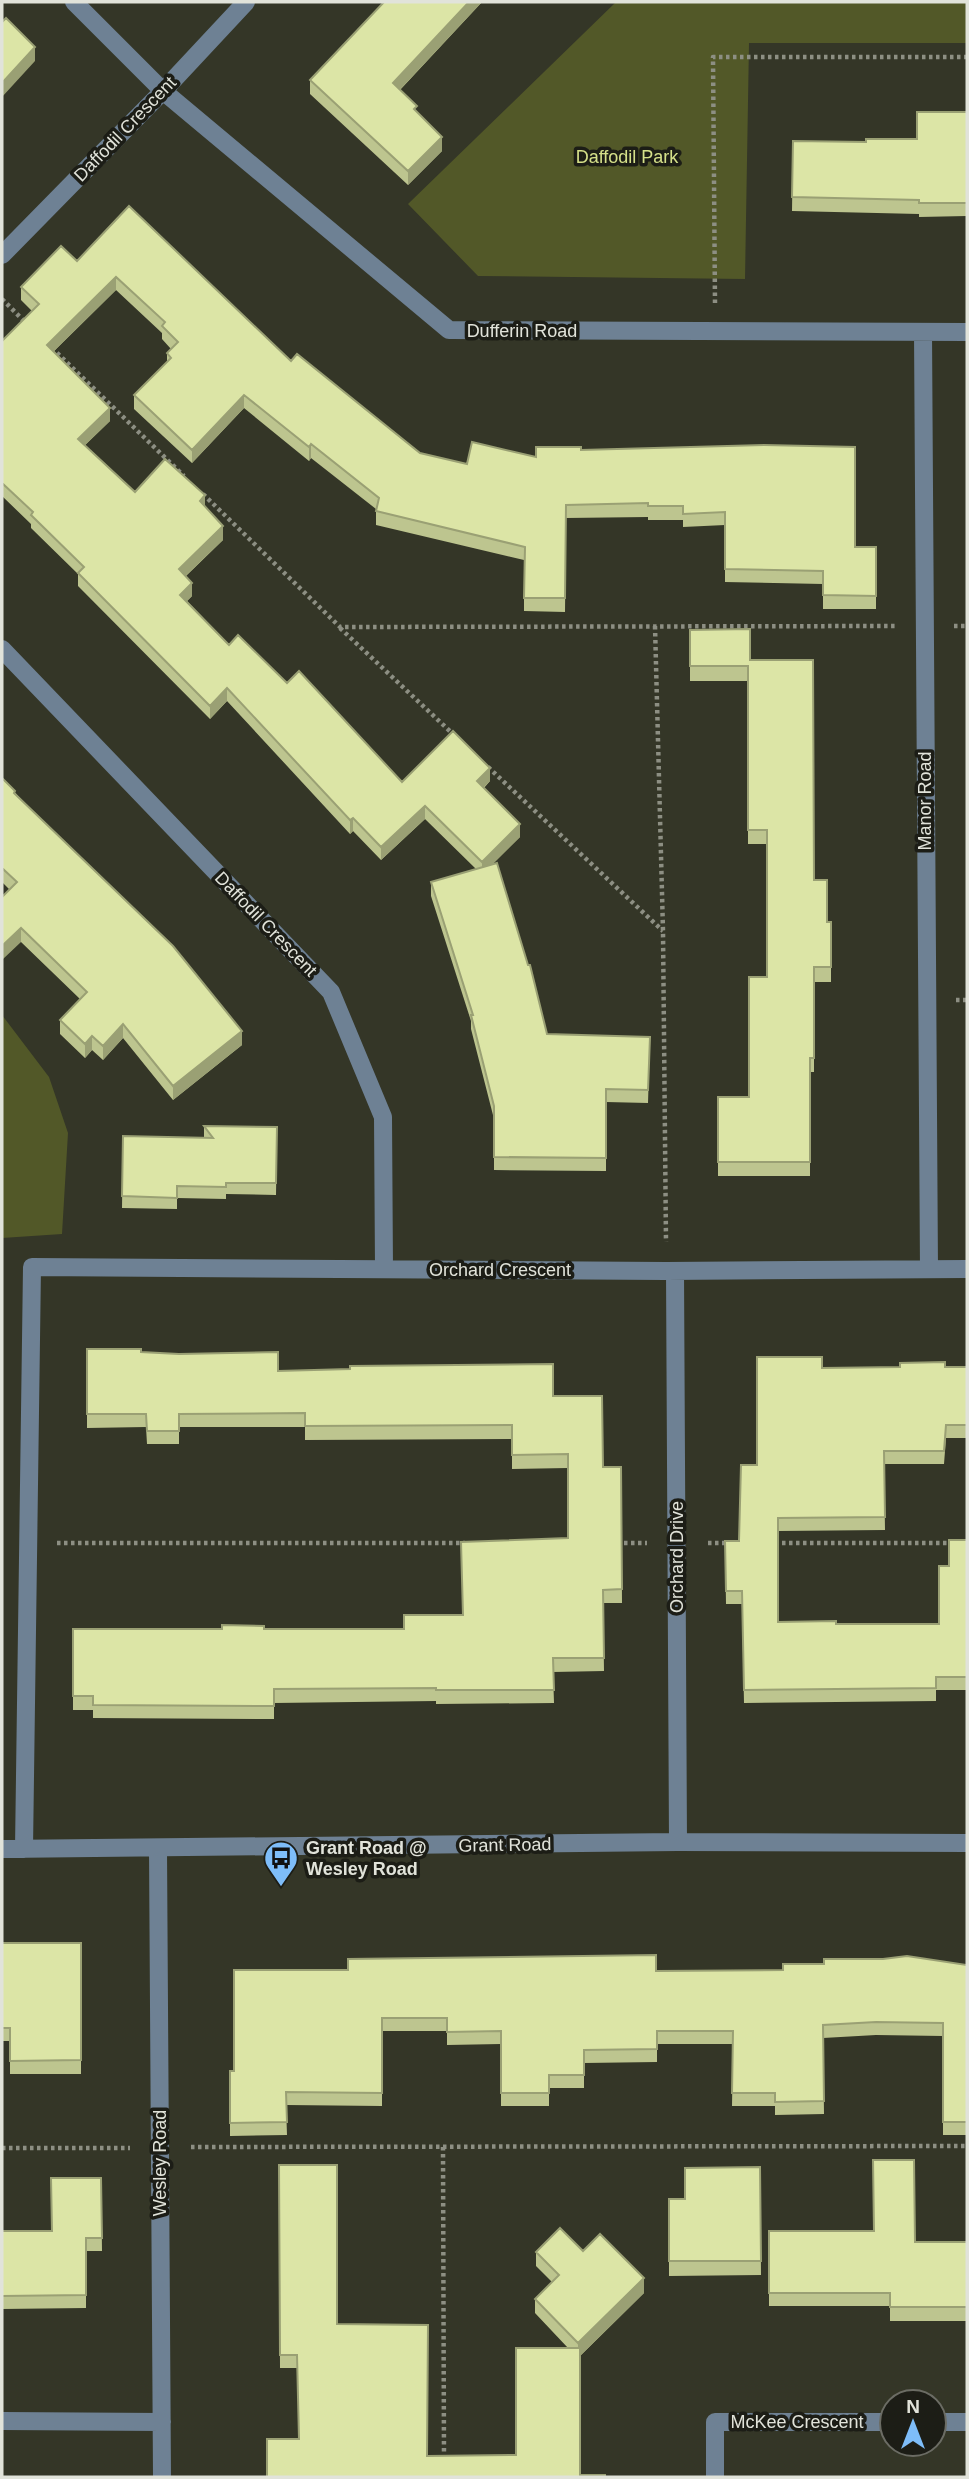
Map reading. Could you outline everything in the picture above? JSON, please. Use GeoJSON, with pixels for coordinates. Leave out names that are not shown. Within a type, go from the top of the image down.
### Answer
{"type":"FeatureCollection","features":[{"type":"Feature","properties":{"kind":"street","name":"Dufferin Road"},"geometry":{"type":"LineString","coordinates":[[74,2],[163,91],[449,330],[967,332]]}},
{"type":"Feature","properties":{"kind":"street","name":"Daffodil Crescent"},"geometry":{"type":"LineString","coordinates":[[2,255],[246,2]]}},
{"type":"Feature","properties":{"kind":"street","name":"Manor Road"},"geometry":{"type":"LineString","coordinates":[[923,332],[929,1269]]}},
{"type":"Feature","properties":{"kind":"street","name":"Daffodil Crescent"},"geometry":{"type":"LineString","coordinates":[[2,649],[331,992],[383,1117],[384,1269]]}},
{"type":"Feature","properties":{"kind":"street","name":"Orchard Crescent"},"geometry":{"type":"LineString","coordinates":[[28,1543],[32,1267],[671,1271],[967,1269]]}},
{"type":"Feature","properties":{"kind":"street","name":"Orchard Drive"},"geometry":{"type":"LineString","coordinates":[[671,1271],[677,1543],[678,1842]]}},
{"type":"Feature","properties":{"kind":"street"},"geometry":{"type":"LineString","coordinates":[[24,1849],[28,1543]]}},
{"type":"Feature","properties":{"kind":"street","name":"Grant Road"},"geometry":{"type":"LineString","coordinates":[[2,1849],[678,1842],[967,1843]]}},
{"type":"Feature","properties":{"kind":"street","name":"Wesley Road"},"geometry":{"type":"LineString","coordinates":[[158,1849],[162,2477]]}},
{"type":"Feature","properties":{"kind":"street"},"geometry":{"type":"LineString","coordinates":[[2,2421],[162,2422]]}},
{"type":"Feature","properties":{"kind":"street","name":"McKee Crescent"},"geometry":{"type":"LineString","coordinates":[[715,2477],[715,2422],[878,2422]]}},
{"type":"Feature","properties":{"kind":"street"},"geometry":{"type":"LineString","coordinates":[[948,2422],[967,2422]]}},
{"type":"Feature","properties":{"kind":"path"},"geometry":{"type":"LineString","coordinates":[[716,331],[713,57],[967,57]]}},
{"type":"Feature","properties":{"kind":"path"},"geometry":{"type":"LineString","coordinates":[[2,299],[32,328]]}},
{"type":"Feature","properties":{"kind":"path"},"geometry":{"type":"LineString","coordinates":[[51,348],[191,482]]}},
{"type":"Feature","properties":{"kind":"path"},"geometry":{"type":"LineString","coordinates":[[201,492],[461,741]]}},
{"type":"Feature","properties":{"kind":"path"},"geometry":{"type":"LineString","coordinates":[[655,626],[671,1271]]}},
{"type":"Feature","properties":{"kind":"path"},"geometry":{"type":"LineString","coordinates":[[340,627],[967,626]]}},
{"type":"Feature","properties":{"kind":"path"},"geometry":{"type":"LineString","coordinates":[[481,760],[663,931]]}},
{"type":"Feature","properties":{"kind":"path"},"geometry":{"type":"LineString","coordinates":[[28,1543],[470,1543]]}},
{"type":"Feature","properties":{"kind":"path"},"geometry":{"type":"LineString","coordinates":[[608,1543],[732,1543]]}},
{"type":"Feature","properties":{"kind":"path"},"geometry":{"type":"LineString","coordinates":[[774,1543],[967,1543]]}},
{"type":"Feature","properties":{"kind":"path"},"geometry":{"type":"LineString","coordinates":[[2,2148],[967,2146]]}},
{"type":"Feature","properties":{"kind":"path"},"geometry":{"type":"LineString","coordinates":[[443,2147],[444,2463]]}},
{"type":"Feature","properties":{"kind":"green space","name":"Daffodil Park"},"geometry":{"type":"Polygon","coordinates":[[[616,2],[967,2],[967,43],[749,43],[745,279],[478,276],[408,204],[616,2]]]}},
{"type":"Feature","properties":{"kind":"green space"},"geometry":{"type":"Polygon","coordinates":[[[2,1015],[49,1077],[68,1133],[62,1234],[2,1238],[2,1015]]]}},
{"type":"Feature","properties":{"kind":"building"},"geometry":{"type":"Polygon","coordinates":[[[384,2],[469,2],[393,83],[417,106],[414,109],[442,137],[408,171],[310,80],[384,2]]]}},
{"type":"Feature","properties":{"kind":"building"},"geometry":{"type":"Polygon","coordinates":[[[6,18],[35,47],[2,83],[2,22],[6,18]]]}},
{"type":"Feature","properties":{"kind":"building"},"geometry":{"type":"Polygon","coordinates":[[[917,112],[967,112],[967,203],[792,197],[793,141],[866,142],[866,139],[917,139],[917,112]]]}},
{"type":"Feature","properties":{"kind":"building"},"geometry":{"type":"Polygon","coordinates":[[[129,206],[291,361],[297,354],[420,453],[467,464],[472,442],[536,457],[536,447],[581,447],[581,450],[764,445],[855,447],[855,547],[876,547],[876,596],[823,595],[823,571],[725,569],[725,512],[683,514],[683,506],[648,506],[648,503],[566,505],[565,598],[524,598],[525,547],[376,511],[379,498],[244,395],[192,450],[134,395],[171,358],[167,353],[178,342],[162,326],[165,322],[116,277],[47,345],[110,408],[78,439],[135,492],[165,459],[205,495],[200,501],[223,526],[179,569],[192,583],[180,595],[229,645],[238,635],[287,683],[299,671],[402,782],[453,731],[490,768],[477,781],[520,824],[482,862],[425,806],[381,847],[353,818],[350,820],[227,688],[210,706],[78,573],[84,567],[2,483],[2,341],[39,304],[21,287],[61,246],[77,261],[129,206]]]}},
{"type":"Feature","properties":{"kind":"building"},"geometry":{"type":"Polygon","coordinates":[[[750,629],[750,660],[813,660],[814,880],[827,880],[831,967],[814,967],[814,1058],[810,1058],[810,1162],[718,1162],[718,1097],[749,1097],[749,977],[767,977],[767,830],[748,830],[748,666],[690,666],[690,630],[750,629]]]}},
{"type":"Feature","properties":{"kind":"building"},"geometry":{"type":"Polygon","coordinates":[[[2,778],[14,793],[173,946],[242,1031],[173,1086],[123,1024],[103,1046],[92,1036],[85,1044],[60,1020],[87,992],[21,928],[2,946],[2,897],[17,882],[2,868],[2,778]]]}},
{"type":"Feature","properties":{"kind":"building"},"geometry":{"type":"Polygon","coordinates":[[[497,863],[530,965],[547,1034],[650,1037],[648,1090],[606,1089],[606,1158],[494,1157],[494,1106],[473,1015],[431,882],[497,863]]]}},
{"type":"Feature","properties":{"kind":"building"},"geometry":{"type":"Polygon","coordinates":[[[204,1126],[277,1127],[276,1183],[226,1183],[226,1187],[177,1186],[177,1198],[122,1196],[123,1136],[213,1138],[204,1126]]]}},
{"type":"Feature","properties":{"kind":"building"},"geometry":{"type":"Polygon","coordinates":[[[87,1349],[141,1349],[141,1352],[179,1354],[278,1352],[278,1371],[350,1369],[350,1366],[553,1364],[553,1396],[602,1396],[603,1467],[621,1467],[622,1589],[603,1590],[604,1658],[553,1658],[554,1690],[274,1689],[274,1706],[93,1705],[93,1696],[73,1696],[73,1629],[222,1629],[222,1625],[264,1626],[264,1629],[404,1629],[404,1615],[463,1615],[461,1542],[568,1538],[568,1454],[512,1455],[512,1425],[305,1426],[305,1413],[179,1414],[179,1431],[147,1431],[146,1414],[87,1414],[87,1349]]]}},
{"type":"Feature","properties":{"kind":"building"},"geometry":{"type":"Polygon","coordinates":[[[757,1357],[822,1357],[822,1368],[900,1367],[900,1363],[945,1362],[945,1367],[967,1367],[967,1425],[946,1425],[944,1451],[884,1451],[885,1517],[778,1518],[778,1622],[939,1624],[939,1566],[949,1566],[949,1540],[967,1540],[967,1677],[936,1677],[936,1688],[744,1690],[742,1591],[726,1591],[725,1541],[739,1541],[741,1465],[757,1465],[757,1357]]]}},
{"type":"Feature","properties":{"kind":"building"},"geometry":{"type":"Polygon","coordinates":[[[2,1943],[81,1943],[81,2060],[10,2061],[10,2028],[2,2028],[2,1943]]]}},
{"type":"Feature","properties":{"kind":"building"},"geometry":{"type":"Polygon","coordinates":[[[656,1955],[656,1971],[783,1970],[783,1964],[824,1964],[824,1959],[883,1959],[907,1956],[967,1965],[967,2122],[943,2122],[943,2023],[876,2022],[823,2025],[824,2101],[775,2102],[775,2093],[732,2093],[733,2031],[657,2031],[657,2049],[584,2050],[584,2075],[549,2075],[549,2093],[501,2093],[501,2031],[447,2032],[447,2018],[382,2018],[382,2093],[286,2092],[287,2122],[230,2123],[230,2071],[234,2071],[234,1970],[348,1970],[348,1959],[656,1955]]]}},
{"type":"Feature","properties":{"kind":"building"},"geometry":{"type":"Polygon","coordinates":[[[873,2160],[914,2160],[915,2242],[967,2242],[967,2307],[890,2307],[890,2293],[769,2293],[769,2231],[874,2231],[873,2160]]]}},
{"type":"Feature","properties":{"kind":"building"},"geometry":{"type":"Polygon","coordinates":[[[279,2165],[337,2165],[337,2324],[428,2325],[427,2456],[516,2455],[516,2348],[580,2348],[580,2475],[605,2477],[267,2477],[267,2439],[299,2439],[297,2355],[280,2355],[279,2165]]]}},
{"type":"Feature","properties":{"kind":"building"},"geometry":{"type":"Polygon","coordinates":[[[760,2167],[761,2261],[669,2261],[669,2199],[685,2199],[685,2168],[760,2167]]]}},
{"type":"Feature","properties":{"kind":"building"},"geometry":{"type":"Polygon","coordinates":[[[51,2178],[101,2178],[102,2238],[86,2238],[86,2295],[2,2296],[2,2231],[52,2231],[51,2178]]]}},
{"type":"Feature","properties":{"kind":"building"},"geometry":{"type":"Polygon","coordinates":[[[560,2228],[583,2251],[600,2234],[644,2278],[578,2343],[535,2299],[559,2275],[536,2252],[560,2228]]]}},
{"type":"Feature","properties":{"kind":"place","name":"Grant Road @ Wesley Road"},"geometry":{"type":"Point","coordinates":[281,1888]}}]}
